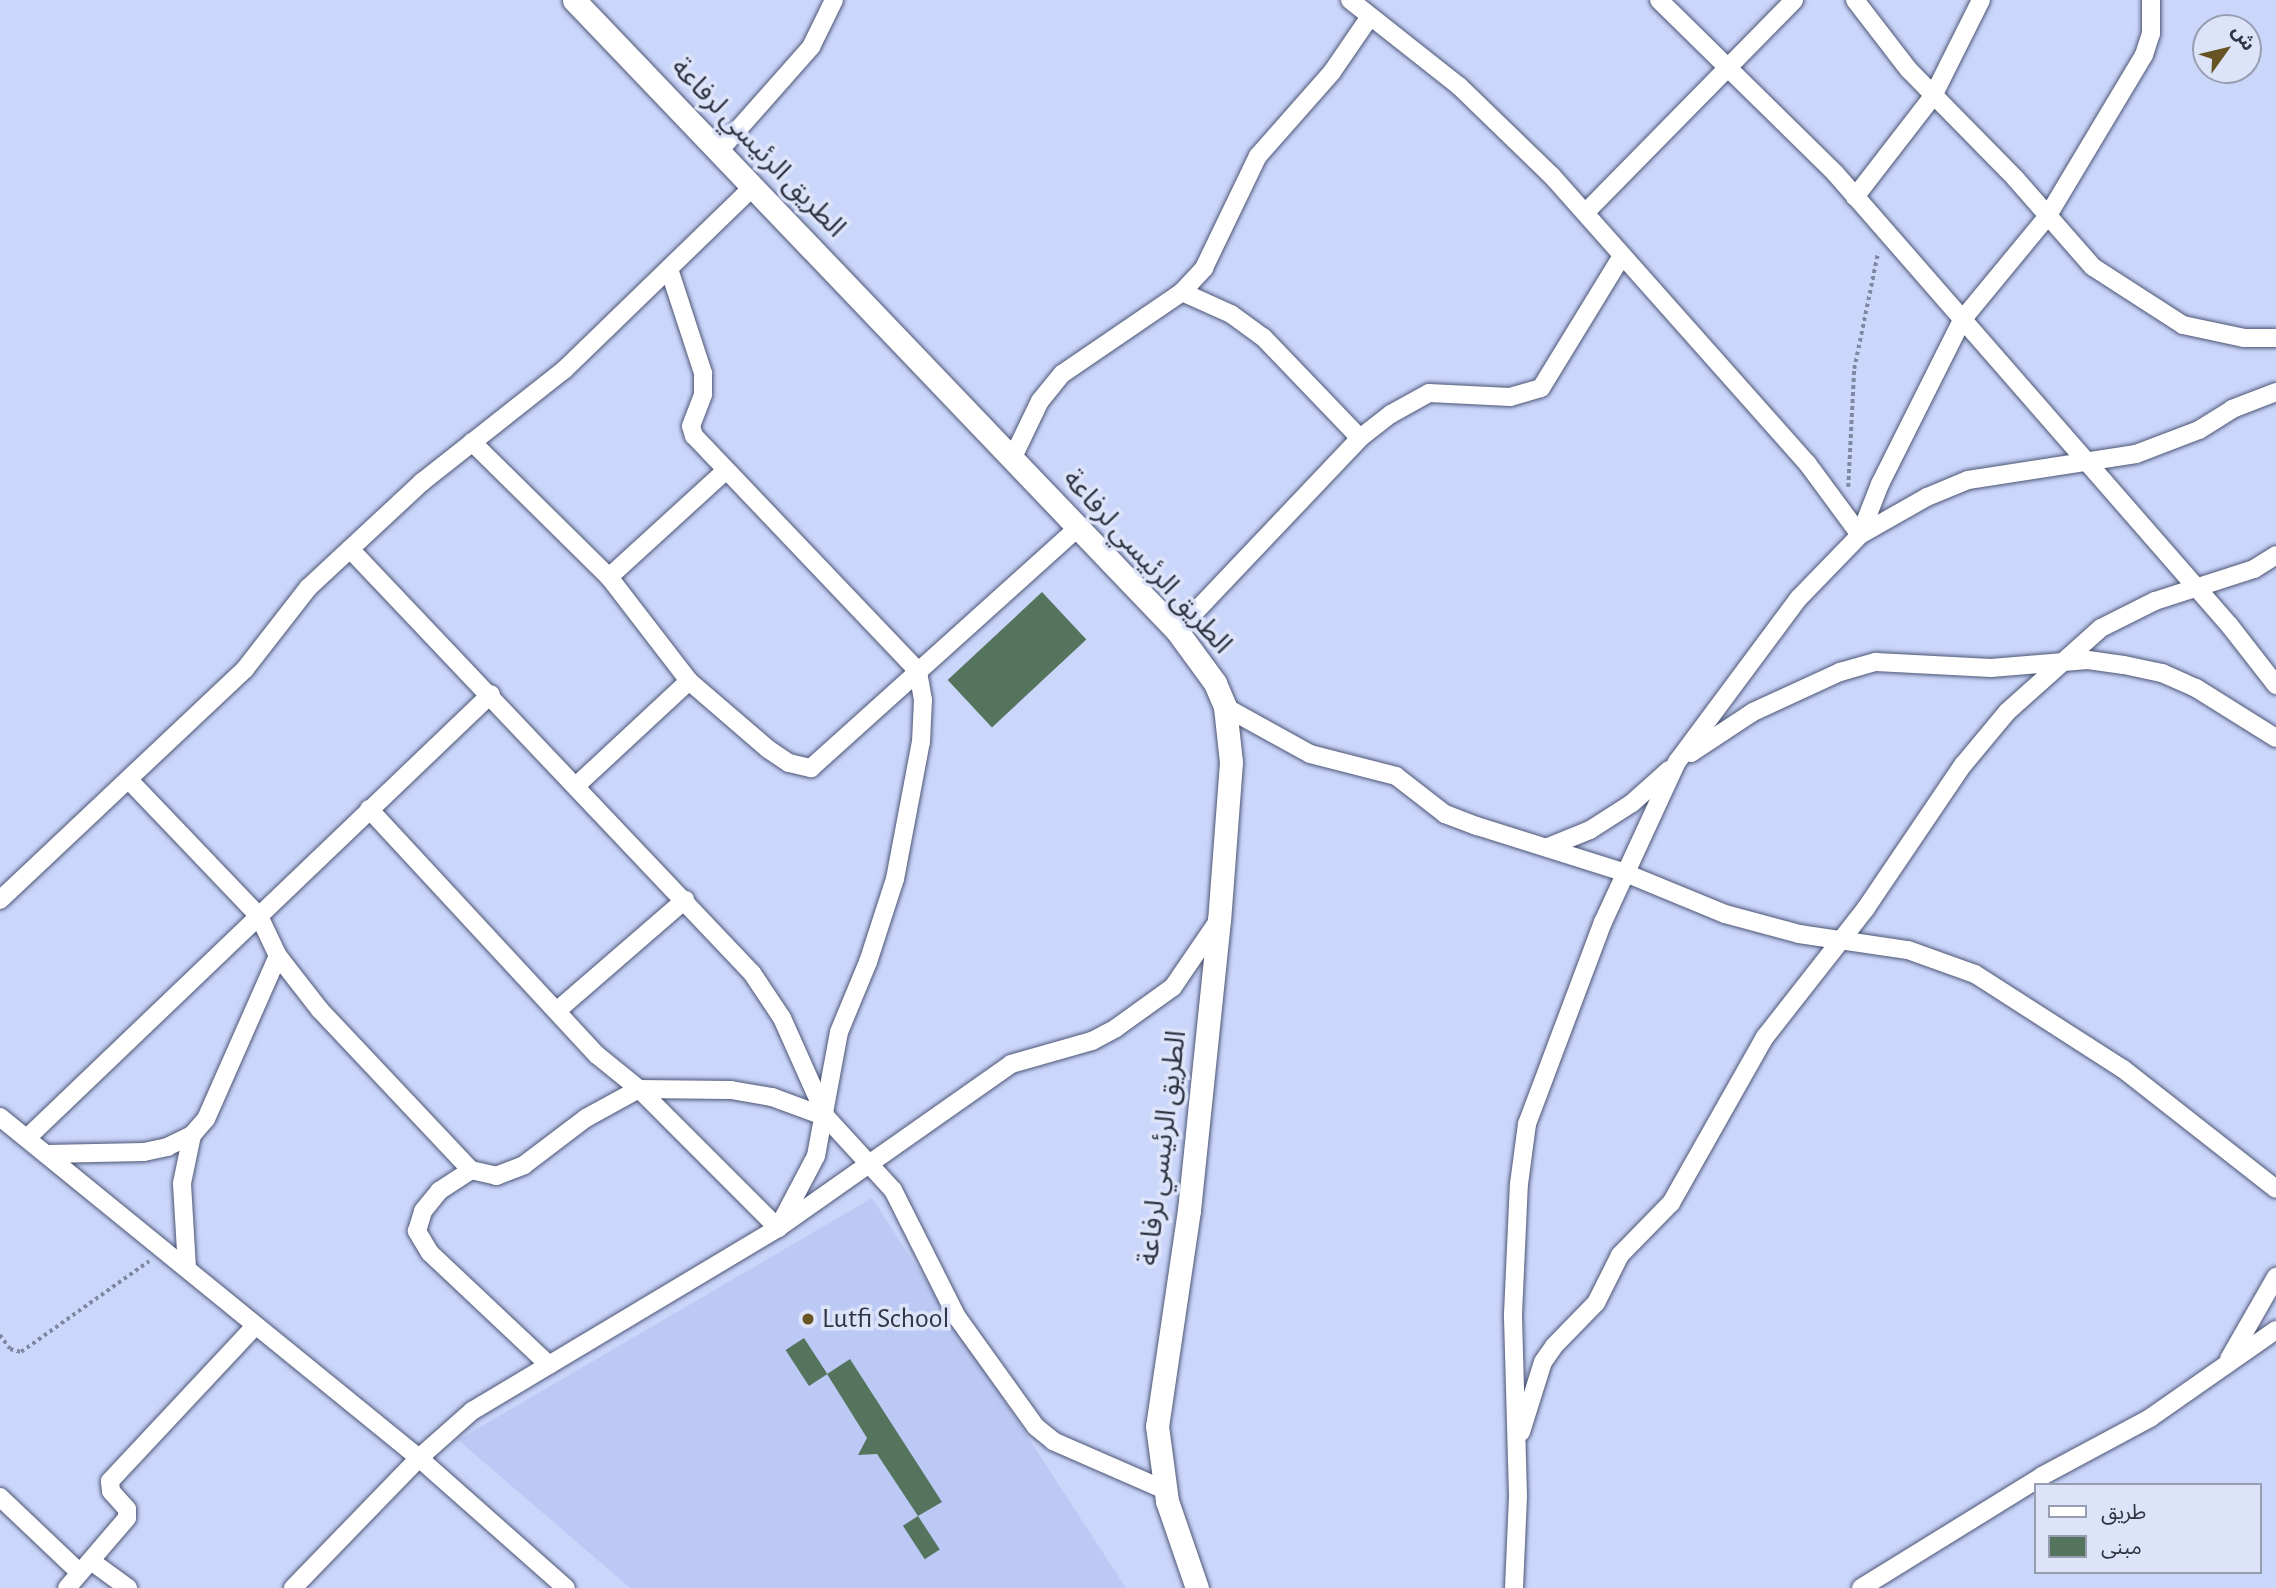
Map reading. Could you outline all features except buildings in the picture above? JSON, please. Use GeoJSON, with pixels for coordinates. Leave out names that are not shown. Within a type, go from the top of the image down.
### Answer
{"type":"FeatureCollection","features":[{"type":"Feature","properties":{"kind":"street","name":"الطريق الرئيسي لرفاعة"},"geometry":{"type":"LineString","coordinates":[[574,0],[1177,631],[1215,683],[1225,707],[1231,762],[1219,920],[1189,1210],[1157,1426],[1165,1490],[1197,1588]]}},
{"type":"Feature","properties":{"kind":"street"},"geometry":{"type":"LineString","coordinates":[[719,150],[811,47],[834,0]]}},
{"type":"Feature","properties":{"kind":"street"},"geometry":{"type":"LineString","coordinates":[[1350,0],[1369,18],[1459,86],[1586,212],[1807,463],[1860,535]]}},
{"type":"Feature","properties":{"kind":"street"},"geometry":{"type":"LineString","coordinates":[[1659,0],[1729,65],[1855,197],[2199,590],[2276,685]]}},
{"type":"Feature","properties":{"kind":"street"},"geometry":{"type":"LineString","coordinates":[[1586,212],[1794,0]]}},
{"type":"Feature","properties":{"kind":"street"},"geometry":{"type":"LineString","coordinates":[[1855,0],[1933,96],[2093,267],[2155,311],[2209,333],[2276,338]]}},
{"type":"Feature","properties":{"kind":"street"},"geometry":{"type":"LineString","coordinates":[[1855,197],[1933,96],[1981,0]]}},
{"type":"Feature","properties":{"kind":"street"},"geometry":{"type":"LineString","coordinates":[[1860,535],[1880,484],[1962,320],[2047,216],[2144,55],[2151,34],[2151,0]]}},
{"type":"Feature","properties":{"kind":"street"},"geometry":{"type":"LineString","coordinates":[[1013,457],[1040,401],[1062,374],[1182,292],[1204,268],[1258,156],[1332,72],[1369,18]]}},
{"type":"Feature","properties":{"kind":"street"},"geometry":{"type":"LineString","coordinates":[[0,900],[245,669],[272,638],[285,613],[350,549],[472,442],[539,392],[754,186]]}},
{"type":"Feature","properties":{"kind":"street"},"geometry":{"type":"LineString","coordinates":[[1177,631],[1360,438],[1429,393],[1510,397],[1541,388],[1622,256]]}},
{"type":"Feature","properties":{"kind":"street"},"geometry":{"type":"LineString","coordinates":[[669,269],[703,373],[703,394],[691,426],[694,436],[918,671],[923,700],[921,743],[895,879],[869,962],[839,1032],[826,1117],[806,1179],[778,1228]]}},
{"type":"Feature","properties":{"kind":"street"},"geometry":{"type":"LineString","coordinates":[[1182,292],[1231,314],[1270,343],[1360,438]]}},
{"type":"Feature","properties":{"kind":"street"},"geometry":{"type":"LineString","coordinates":[[1514,1588],[1517,1444],[1516,1226],[1527,1124],[1623,872],[1677,762],[1799,598],[1860,535],[1927,497],[1968,480],[2027,468],[2089,464],[2169,443],[2276,392]]}},
{"type":"Feature","properties":{"kind":"street"},"geometry":{"type":"LineString","coordinates":[[472,442],[610,578],[689,681],[768,749],[789,762],[811,768],[1079,527]]}},
{"type":"Feature","properties":{"kind":"street"},"geometry":{"type":"LineString","coordinates":[[610,578],[725,471]]}},
{"type":"Feature","properties":{"kind":"street"},"geometry":{"type":"LineString","coordinates":[[350,549],[491,694],[752,973],[782,1018],[826,1117],[908,1213],[957,1317],[1035,1427],[1053,1441],[1165,1490]]}},
{"type":"Feature","properties":{"kind":"street"},"geometry":{"type":"LineString","coordinates":[[1517,1444],[1543,1362],[1596,1303],[1620,1255],[1671,1203],[1765,1037],[1841,940],[1963,765],[2007,712],[2057,664],[2128,612],[2199,590],[2254,569],[2276,555]]}},
{"type":"Feature","properties":{"kind":"street"},"geometry":{"type":"LineString","coordinates":[[1548,847],[1590,830],[1632,803],[1677,762],[1753,712],[1840,672],[1876,662],[1991,668],[2088,660],[2162,673],[2196,688],[2276,738]]}},
{"type":"Feature","properties":{"kind":"street"},"geometry":{"type":"LineString","coordinates":[[577,785],[689,681]]}},
{"type":"Feature","properties":{"kind":"street"},"geometry":{"type":"LineString","coordinates":[[27,1138],[491,694]]}},
{"type":"Feature","properties":{"kind":"street"},"geometry":{"type":"LineString","coordinates":[[1225,707],[1310,754],[1396,776],[1445,814],[1623,872],[1725,914],[1841,940],[1908,950],[1975,974],[2123,1069],[2276,1189]]}},
{"type":"Feature","properties":{"kind":"street"},"geometry":{"type":"LineString","coordinates":[[129,780],[259,916],[278,956],[387,1086],[471,1171],[496,1176],[524,1165],[586,1118],[639,1089],[731,1090],[772,1097],[826,1117]]}},
{"type":"Feature","properties":{"kind":"street"},"geometry":{"type":"LineString","coordinates":[[369,809],[559,1009],[603,1061],[639,1089],[778,1228]]}},
{"type":"Feature","properties":{"kind":"street"},"geometry":{"type":"LineString","coordinates":[[559,1009],[685,900]]}},
{"type":"Feature","properties":{"kind":"street"},"geometry":{"type":"LineString","coordinates":[[293,1588],[419,1458],[472,1411],[778,1228],[866,1163],[1011,1064],[1092,1041],[1116,1028],[1173,987],[1219,920]]}},
{"type":"Feature","properties":{"kind":"street"},"geometry":{"type":"LineString","coordinates":[[46,1154],[144,1152],[167,1147],[192,1135],[206,1119],[278,956]]}},
{"type":"Feature","properties":{"kind":"street"},"geometry":{"type":"LineString","coordinates":[[0,1117],[419,1458],[566,1588]]}},
{"type":"Feature","properties":{"kind":"street"},"geometry":{"type":"LineString","coordinates":[[187,1268],[182,1183],[192,1135]]}},
{"type":"Feature","properties":{"kind":"street"},"geometry":{"type":"LineString","coordinates":[[471,1171],[439,1191],[423,1211],[417,1231],[430,1253],[550,1365]]}},
{"type":"Feature","properties":{"kind":"street"},"geometry":{"type":"LineString","coordinates":[[2225,1367],[2276,1277]]}},
{"type":"Feature","properties":{"kind":"street"},"geometry":{"type":"LineString","coordinates":[[67,1588],[128,1514],[111,1491],[110,1480],[254,1326]]}},
{"type":"Feature","properties":{"kind":"street"},"geometry":{"type":"LineString","coordinates":[[1861,1588],[2042,1476],[2150,1418],[2276,1330]]}},
{"type":"Feature","properties":{"kind":"street"},"geometry":{"type":"LineString","coordinates":[[0,1497],[85,1567],[128,1588]]}},
{"type":"Feature","properties":{"kind":"path"},"geometry":{"type":"LineString","coordinates":[[1846,515],[1854,369],[1863,309],[1883,230]]}},
{"type":"Feature","properties":{"kind":"path"},"geometry":{"type":"LineString","coordinates":[[0,1335],[9,1349],[21,1352],[165,1250]]}},
{"type":"Feature","properties":{"kind":"shaded area","name":"Lutfi School"},"geometry":{"type":"Polygon","coordinates":[[[872,1198],[1126,1588],[630,1588],[458,1440],[872,1198]]]}},
{"type":"Feature","properties":{"kind":"place","name":"Lutfi School"},"geometry":{"type":"Point","coordinates":[808,1319]}}]}
